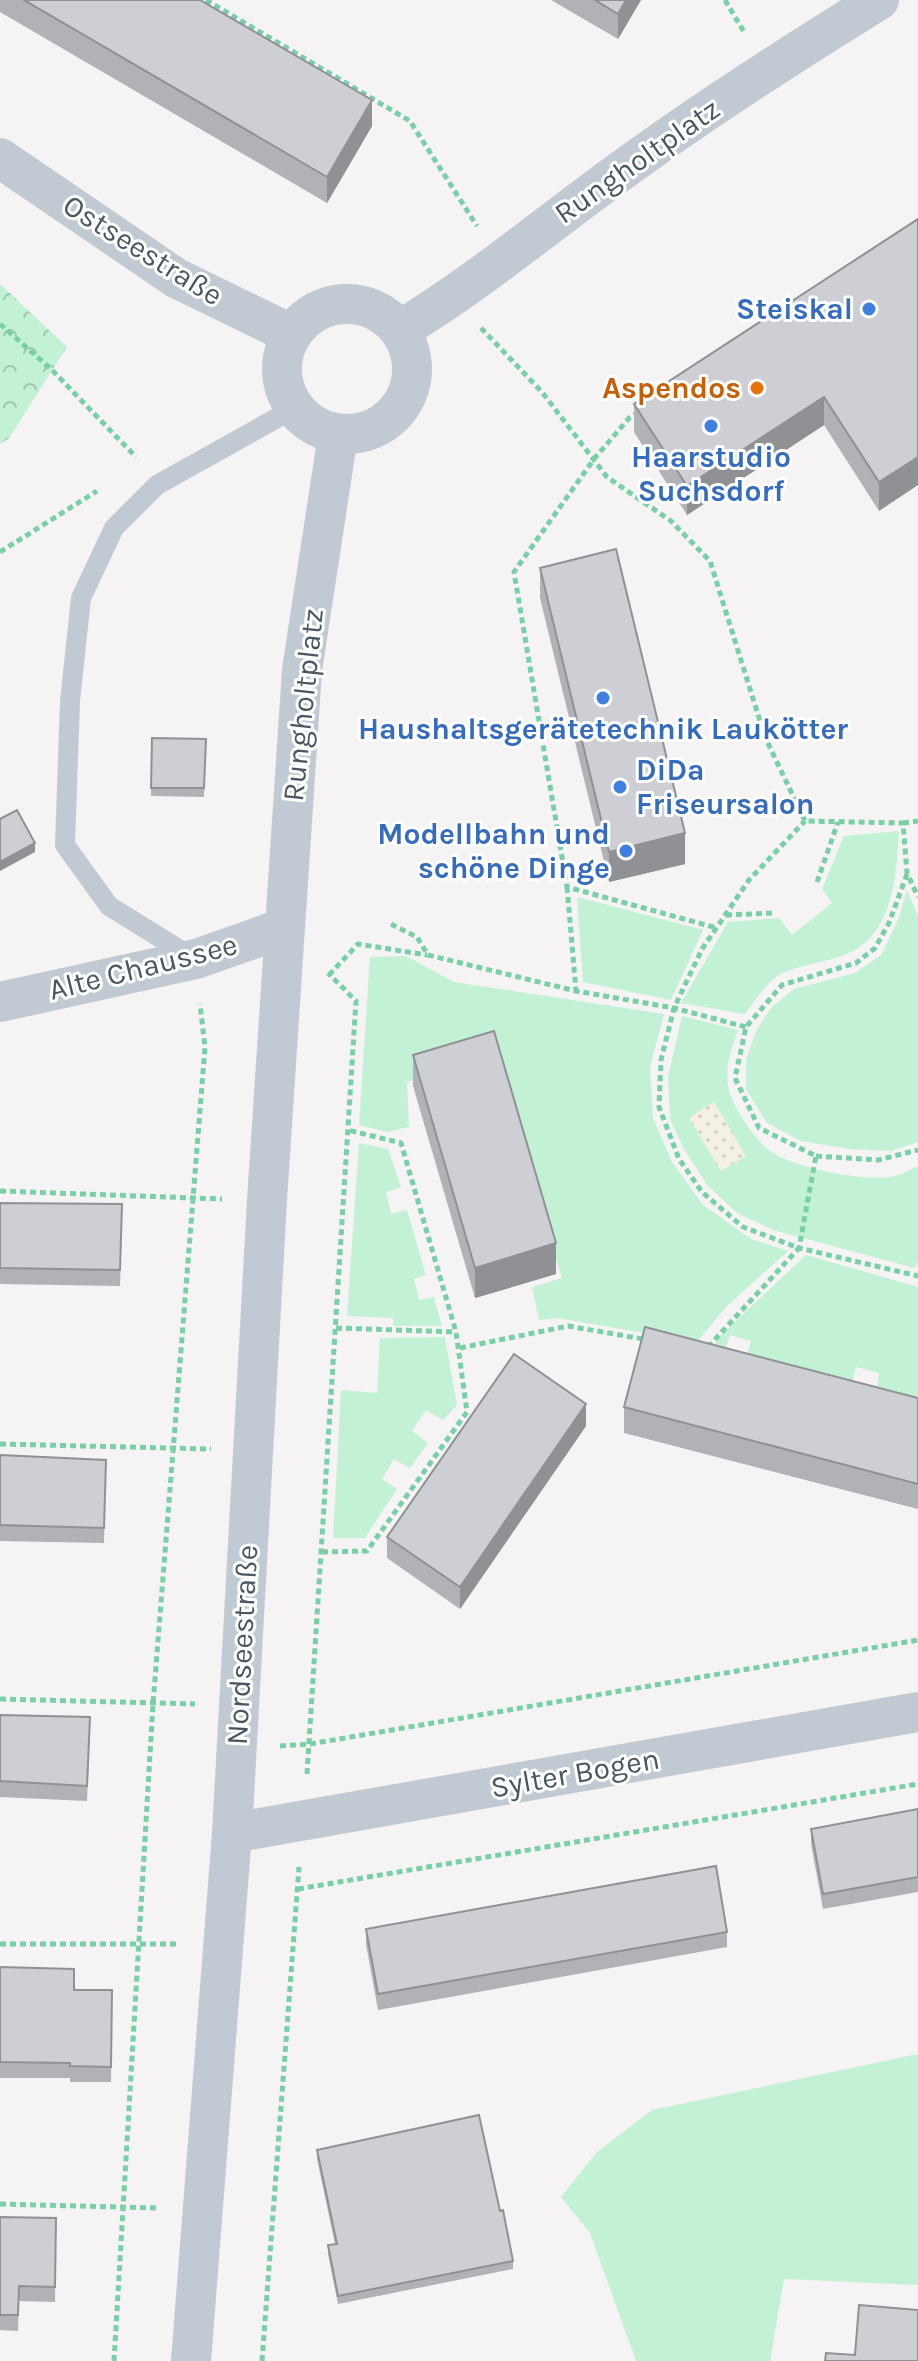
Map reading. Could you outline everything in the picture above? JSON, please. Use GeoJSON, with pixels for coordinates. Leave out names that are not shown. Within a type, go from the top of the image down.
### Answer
{"type":"FeatureCollection","features":[{"type":"Feature","properties":{"kind":"street","name":"Rungholtplatz"},"geometry":{"type":"LineString","coordinates":[[400,330],[453,298],[646,152],[767,70],[879,0]]}},
{"type":"Feature","properties":{"kind":"street","name":"Ostseestraße"},"geometry":{"type":"LineString","coordinates":[[0,158],[176,278],[291,334]]}},
{"type":"Feature","properties":{"kind":"street"},"geometry":{"type":"LineString","coordinates":[[346,302],[374,309],[400,330],[413,358],[409,393],[391,419],[368,432],[338,435],[311,425],[293,409],[283,386],[281,359],[291,334],[312,313],[346,302]]}},
{"type":"Feature","properties":{"kind":"street","name":"Rungholtplatz"},"geometry":{"type":"LineString","coordinates":[[284,928],[302,670],[338,435]]}},
{"type":"Feature","properties":{"kind":"street","name":"Alte Chaussee"},"geometry":{"type":"LineString","coordinates":[[0,1002],[196,959],[284,928]]}},
{"type":"Feature","properties":{"kind":"street","name":"Nordseestraße"},"geometry":{"type":"LineString","coordinates":[[191,2361],[232,1833],[284,928]]}},
{"type":"Feature","properties":{"kind":"street","name":"Sylter Bogen"},"geometry":{"type":"LineString","coordinates":[[232,1833],[918,1712]]}},
{"type":"Feature","properties":{"kind":"lane"},"geometry":{"type":"LineString","coordinates":[[196,959],[109,906],[65,845],[70,701],[81,598],[114,528],[157,485],[293,409]]}},
{"type":"Feature","properties":{"kind":"path"},"geometry":{"type":"LineString","coordinates":[[206,0],[410,121],[500,260]]}},
{"type":"Feature","properties":{"kind":"path"},"geometry":{"type":"LineString","coordinates":[[453,298],[542,392],[607,477],[671,521],[710,561],[765,737],[805,821]]}},
{"type":"Feature","properties":{"kind":"path"},"geometry":{"type":"LineString","coordinates":[[0,324],[52,370],[142,463]]}},
{"type":"Feature","properties":{"kind":"path"},"geometry":{"type":"LineString","coordinates":[[576,991],[567,887],[514,572],[594,459],[630,417],[643,408]]}},
{"type":"Feature","properties":{"kind":"path"},"geometry":{"type":"LineString","coordinates":[[0,552],[103,487]]}},
{"type":"Feature","properties":{"kind":"path"},"geometry":{"type":"LineString","coordinates":[[918,821],[805,821],[749,880],[702,949],[674,1008],[661,1060],[659,1107],[679,1159],[702,1192],[743,1227],[799,1248],[918,1276]]}},
{"type":"Feature","properties":{"kind":"path"},"geometry":{"type":"LineString","coordinates":[[817,882],[838,822]]}},
{"type":"Feature","properties":{"kind":"path"},"geometry":{"type":"LineString","coordinates":[[903,823],[907,873],[918,897]]}},
{"type":"Feature","properties":{"kind":"path"},"geometry":{"type":"LineString","coordinates":[[907,873],[889,923],[875,948],[856,963],[782,985],[746,1027],[735,1078],[759,1128],[816,1156],[878,1160],[918,1150]]}},
{"type":"Feature","properties":{"kind":"path"},"geometry":{"type":"LineString","coordinates":[[567,887],[717,928]]}},
{"type":"Feature","properties":{"kind":"path"},"geometry":{"type":"LineString","coordinates":[[725,915],[775,913]]}},
{"type":"Feature","properties":{"kind":"path"},"geometry":{"type":"LineString","coordinates":[[391,924],[417,937],[428,955]]}},
{"type":"Feature","properties":{"kind":"path"},"geometry":{"type":"LineString","coordinates":[[262,2361],[310,1744],[356,1001],[284,928]]}},
{"type":"Feature","properties":{"kind":"path"},"geometry":{"type":"LineString","coordinates":[[329,975],[358,944],[428,955],[576,991],[674,1008],[746,1027]]}},
{"type":"Feature","properties":{"kind":"path"},"geometry":{"type":"LineString","coordinates":[[114,2361],[153,1704],[205,1047],[196,959]]}},
{"type":"Feature","properties":{"kind":"path"},"geometry":{"type":"LineString","coordinates":[[322,1552],[367,1551],[467,1412],[460,1348],[401,1143],[348,1130]]}},
{"type":"Feature","properties":{"kind":"path"},"geometry":{"type":"LineString","coordinates":[[719,1354],[704,1350],[799,1248],[816,1156]]}},
{"type":"Feature","properties":{"kind":"path"},"geometry":{"type":"LineString","coordinates":[[0,1191],[267,1200]]}},
{"type":"Feature","properties":{"kind":"path"},"geometry":{"type":"LineString","coordinates":[[460,1348],[568,1326],[659,1342]]}},
{"type":"Feature","properties":{"kind":"path"},"geometry":{"type":"LineString","coordinates":[[336,1328],[456,1332]]}},
{"type":"Feature","properties":{"kind":"path"},"geometry":{"type":"LineString","coordinates":[[0,1444],[252,1450]]}},
{"type":"Feature","properties":{"kind":"path"},"geometry":{"type":"LineString","coordinates":[[236,1749],[310,1744],[918,1640]]}},
{"type":"Feature","properties":{"kind":"path"},"geometry":{"type":"LineString","coordinates":[[0,1699],[239,1705]]}},
{"type":"Feature","properties":{"kind":"path"},"geometry":{"type":"LineString","coordinates":[[298,1889],[918,1784]]}},
{"type":"Feature","properties":{"kind":"path"},"geometry":{"type":"LineString","coordinates":[[0,1944],[223,1945]]}},
{"type":"Feature","properties":{"kind":"path"},"geometry":{"type":"LineString","coordinates":[[0,2204],[202,2210]]}},
{"type":"Feature","properties":{"kind":"green space"},"geometry":{"type":"Polygon","coordinates":[[[0,284],[67,347],[9,438],[0,444],[0,284]]]}},
{"type":"Feature","properties":{"kind":"green space"},"geometry":{"type":"Polygon","coordinates":[[[899,831],[896,870],[888,907],[880,924],[855,950],[782,973],[764,989],[745,1014],[681,1003],[728,922],[779,918],[792,935],[832,903],[822,889],[844,836],[899,831]]]}},
{"type":"Feature","properties":{"kind":"green space"},"geometry":{"type":"Polygon","coordinates":[[[907,890],[918,916],[918,1142],[891,1151],[849,1149],[801,1141],[767,1123],[746,1089],[746,1060],[757,1029],[772,1007],[794,989],[855,973],[882,954],[907,890]]]}},
{"type":"Feature","properties":{"kind":"green space"},"geometry":{"type":"Polygon","coordinates":[[[577,897],[703,930],[671,1000],[583,982],[577,897]]]}},
{"type":"Feature","properties":{"kind":"green space"},"geometry":{"type":"Polygon","coordinates":[[[406,956],[454,982],[664,1014],[650,1067],[653,1118],[672,1162],[703,1205],[751,1239],[788,1251],[725,1308],[697,1342],[557,1318],[539,1320],[532,1287],[562,1278],[495,1056],[407,1082],[409,1127],[387,1132],[359,1125],[370,957],[406,956]]]}},
{"type":"Feature","properties":{"kind":"green space"},"geometry":{"type":"Polygon","coordinates":[[[682,1016],[738,1030],[728,1067],[729,1090],[745,1123],[770,1151],[795,1163],[850,1176],[883,1178],[918,1166],[918,1260],[915,1268],[773,1230],[737,1213],[708,1186],[685,1151],[670,1119],[668,1077],[682,1016]]]}},
{"type":"Feature","properties":{"kind":"green space"},"geometry":{"type":"Polygon","coordinates":[[[359,1143],[388,1149],[401,1187],[386,1192],[391,1214],[407,1210],[426,1275],[414,1279],[419,1300],[434,1297],[442,1326],[393,1326],[393,1318],[347,1316],[359,1143]]]}},
{"type":"Feature","properties":{"kind":"green space"},"geometry":{"type":"Polygon","coordinates":[[[806,1255],[918,1287],[918,1398],[877,1388],[879,1373],[856,1367],[853,1381],[747,1354],[751,1341],[730,1335],[725,1350],[714,1346],[719,1337],[806,1255]]]}},
{"type":"Feature","properties":{"kind":"green space"},"geometry":{"type":"Polygon","coordinates":[[[445,1337],[457,1405],[443,1420],[426,1410],[412,1431],[428,1443],[410,1468],[394,1459],[382,1479],[397,1489],[365,1538],[333,1538],[341,1390],[377,1393],[380,1338],[445,1337]]]}},
{"type":"Feature","properties":{"kind":"green space"},"geometry":{"type":"Polygon","coordinates":[[[918,2054],[918,2285],[784,2279],[770,2361],[636,2361],[590,2233],[561,2197],[596,2153],[652,2110],[918,2054]]]}},
{"type":"Feature","properties":{"kind":"sand"},"geometry":{"type":"Polygon","coordinates":[[[714,1102],[746,1156],[721,1171],[689,1118],[714,1102]]]}},
{"type":"Feature","properties":{"kind":"building"},"geometry":{"type":"Polygon","coordinates":[[[24,0],[200,0],[372,100],[327,177],[24,0]]]}},
{"type":"Feature","properties":{"kind":"building"},"geometry":{"type":"Polygon","coordinates":[[[595,0],[626,0],[618,14],[595,0]]]}},
{"type":"Feature","properties":{"kind":"building"},"geometry":{"type":"Polygon","coordinates":[[[918,219],[918,457],[879,482],[824,397],[687,486],[634,404],[918,219]]]}},
{"type":"Feature","properties":{"kind":"building"},"geometry":{"type":"Polygon","coordinates":[[[616,549],[685,833],[609,852],[540,568],[616,549]]]}},
{"type":"Feature","properties":{"kind":"building"},"geometry":{"type":"Polygon","coordinates":[[[152,738],[206,739],[204,788],[151,788],[152,738]]]}},
{"type":"Feature","properties":{"kind":"building"},"geometry":{"type":"Polygon","coordinates":[[[17,810],[35,843],[0,862],[0,819],[17,810]]]}},
{"type":"Feature","properties":{"kind":"building"},"geometry":{"type":"Polygon","coordinates":[[[494,1031],[556,1243],[475,1268],[413,1055],[494,1031]]]}},
{"type":"Feature","properties":{"kind":"building"},"geometry":{"type":"Polygon","coordinates":[[[0,1203],[122,1204],[120,1270],[0,1268],[0,1203]]]}},
{"type":"Feature","properties":{"kind":"building"},"geometry":{"type":"Polygon","coordinates":[[[645,1327],[918,1398],[918,1484],[624,1407],[645,1327]]]}},
{"type":"Feature","properties":{"kind":"building"},"geometry":{"type":"Polygon","coordinates":[[[514,1354],[586,1404],[460,1587],[387,1537],[514,1354]]]}},
{"type":"Feature","properties":{"kind":"building"},"geometry":{"type":"Polygon","coordinates":[[[0,1455],[106,1460],[104,1528],[0,1525],[0,1455]]]}},
{"type":"Feature","properties":{"kind":"building"},"geometry":{"type":"Polygon","coordinates":[[[0,1715],[90,1717],[87,1786],[0,1781],[0,1715]]]}},
{"type":"Feature","properties":{"kind":"building"},"geometry":{"type":"Polygon","coordinates":[[[918,1809],[918,1877],[823,1894],[811,1829],[918,1809]]]}},
{"type":"Feature","properties":{"kind":"building"},"geometry":{"type":"Polygon","coordinates":[[[716,1866],[727,1932],[378,1994],[366,1929],[716,1866]]]}},
{"type":"Feature","properties":{"kind":"building"},"geometry":{"type":"Polygon","coordinates":[[[0,1967],[74,1969],[74,1990],[112,1990],[111,2067],[0,2062],[0,1967]]]}},
{"type":"Feature","properties":{"kind":"building"},"geometry":{"type":"Polygon","coordinates":[[[479,2115],[513,2261],[338,2296],[328,2245],[337,2244],[317,2150],[479,2115]]]}},
{"type":"Feature","properties":{"kind":"building"},"geometry":{"type":"Polygon","coordinates":[[[0,2217],[56,2218],[55,2287],[19,2286],[18,2315],[0,2315],[0,2217]]]}},
{"type":"Feature","properties":{"kind":"building"},"geometry":{"type":"Polygon","coordinates":[[[859,2305],[918,2310],[918,2361],[825,2361],[826,2353],[855,2355],[859,2305]]]}},
{"type":"Feature","properties":{"kind":"place","name":"Steiskal"},"geometry":{"type":"Point","coordinates":[869,309]}},
{"type":"Feature","properties":{"kind":"place","name":"Aspendos"},"geometry":{"type":"Point","coordinates":[757,388]}},
{"type":"Feature","properties":{"kind":"place","name":"Haarstudio Suchsdorf"},"geometry":{"type":"Point","coordinates":[711,426]}},
{"type":"Feature","properties":{"kind":"place","name":"Haushaltsgerätetechnik Laukötter"},"geometry":{"type":"Point","coordinates":[603,698]}},
{"type":"Feature","properties":{"kind":"place","name":"DiDa Friseursalon"},"geometry":{"type":"Point","coordinates":[620,787]}},
{"type":"Feature","properties":{"kind":"place","name":"Modellbahn und schöne Dinge"},"geometry":{"type":"Point","coordinates":[626,851]}}]}
